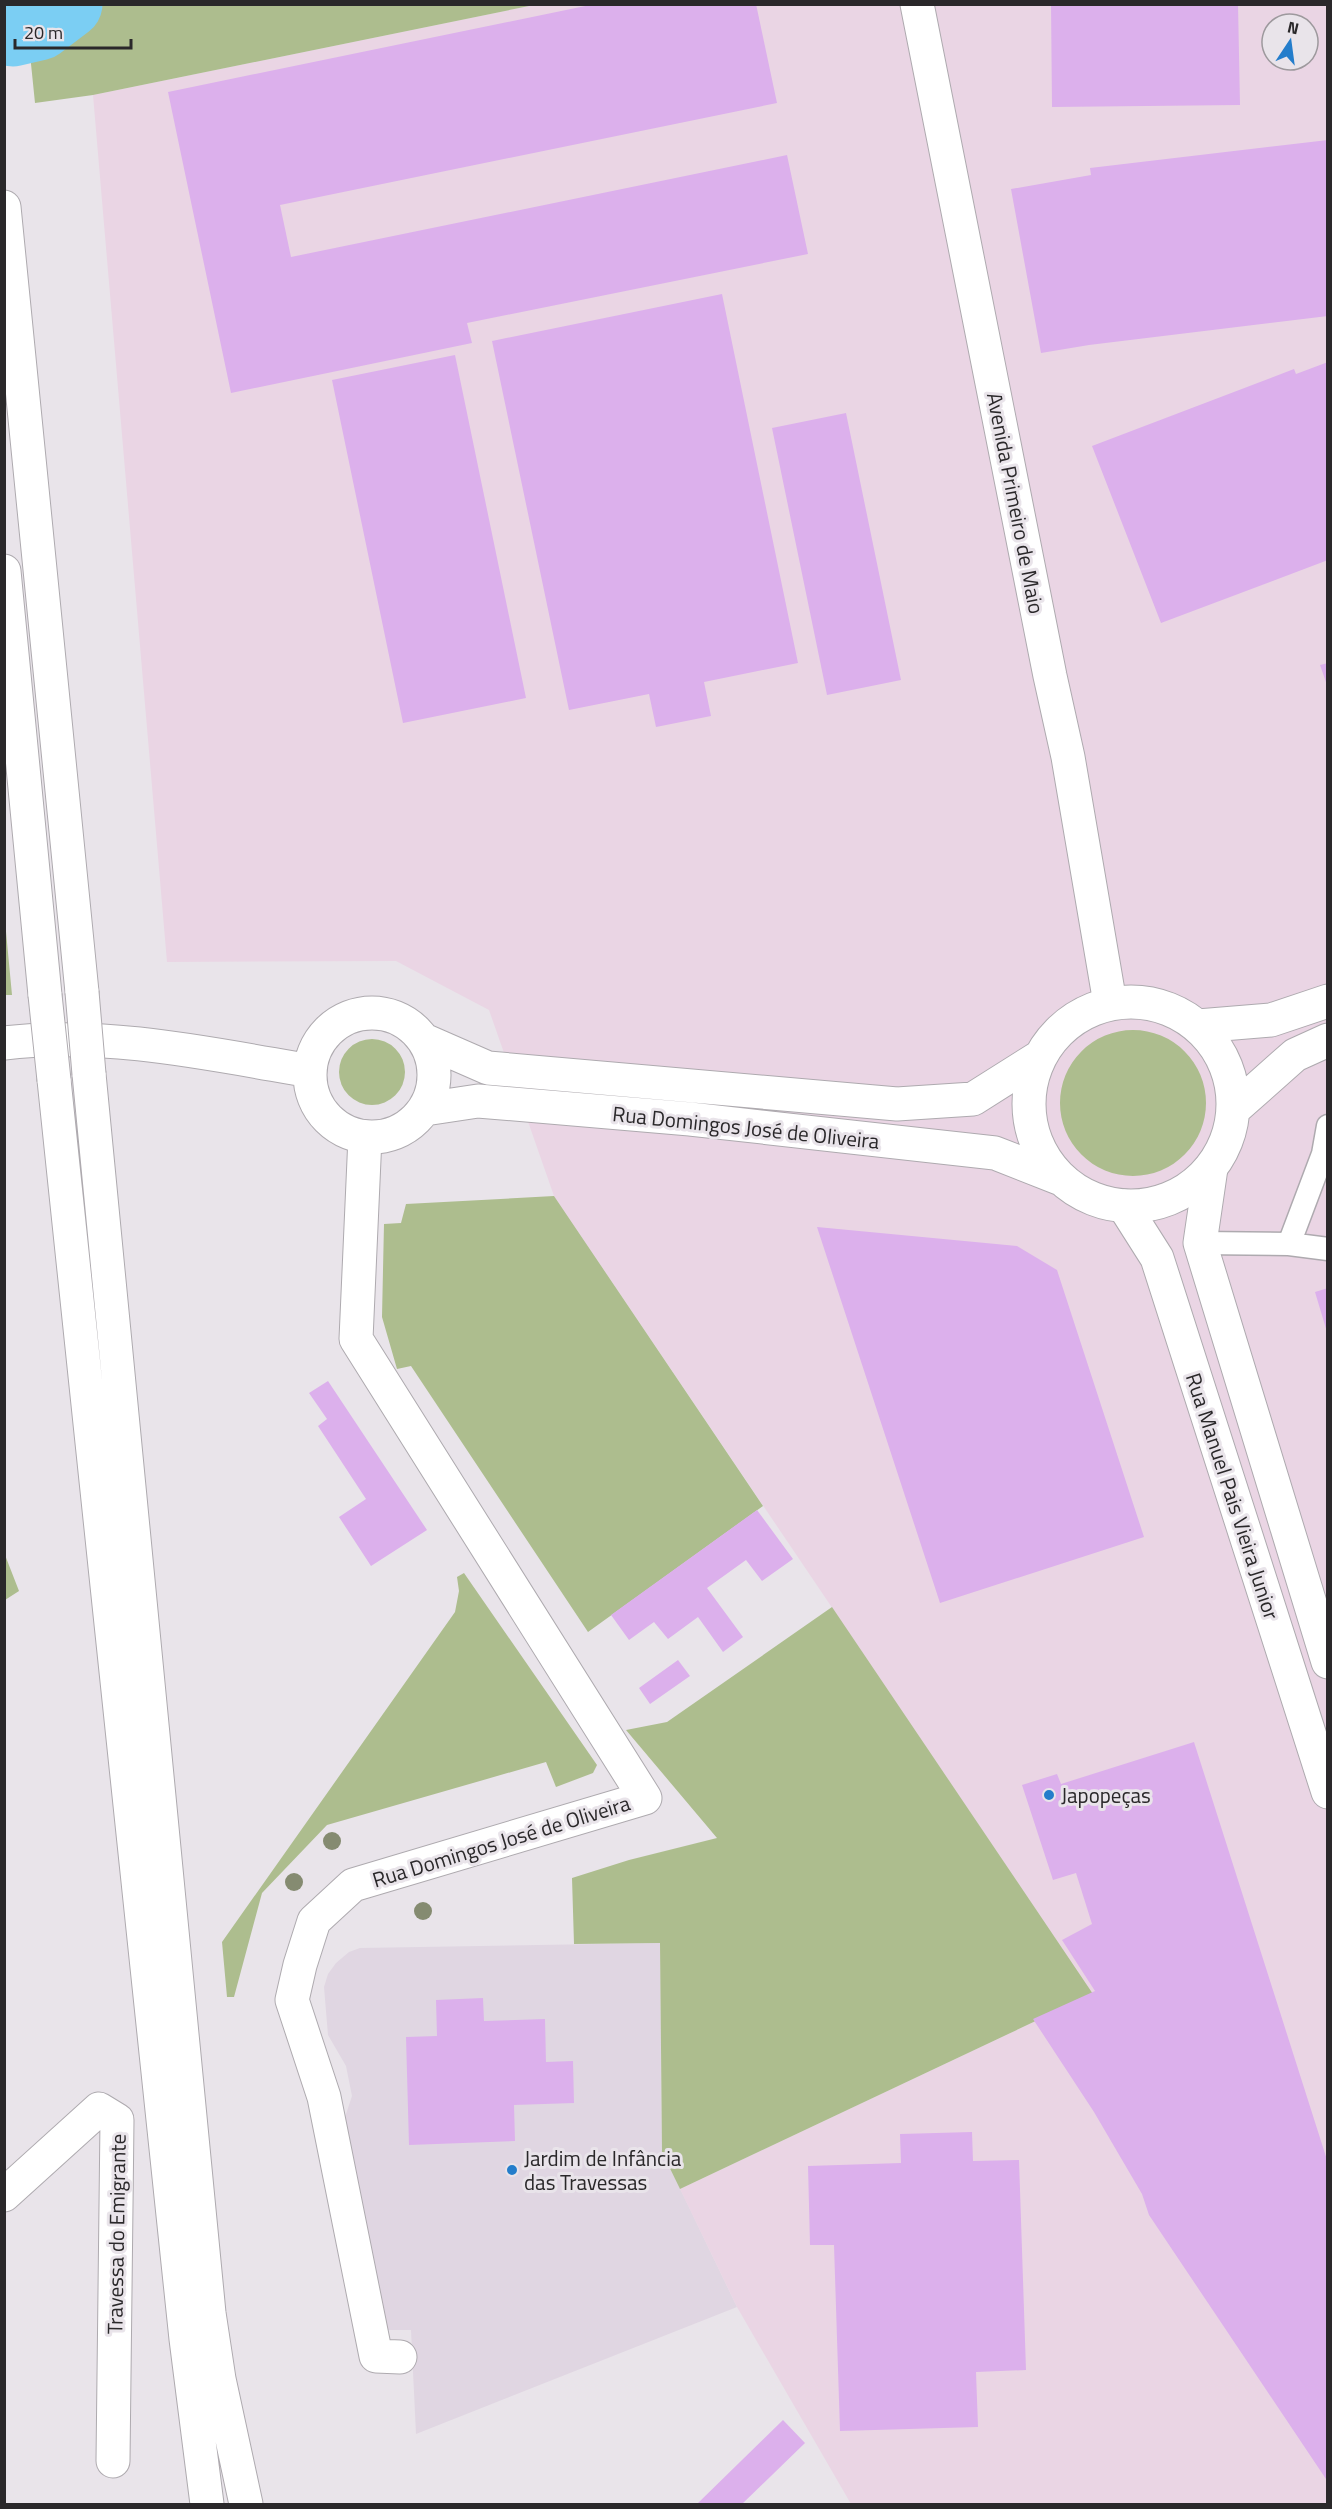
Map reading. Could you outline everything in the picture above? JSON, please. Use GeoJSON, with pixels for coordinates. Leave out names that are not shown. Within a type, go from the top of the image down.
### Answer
{"type":"FeatureCollection","features":[{"type":"Feature","properties":{"kind":"main road","name":"Avenida Primeiro de Maio"},"geometry":{"type":"LineString","coordinates":[[917,4],[1045,653],[1068,757],[1110,1003]]}},
{"type":"Feature","properties":{"kind":"main road"},"geometry":{"type":"LineString","coordinates":[[4,207],[209,2313],[219,2379],[246,2505]]}},
{"type":"Feature","properties":{"kind":"main road"},"geometry":{"type":"LineString","coordinates":[[4,571],[45,995],[186,2339],[207,2505]]}},
{"type":"Feature","properties":{"kind":"main road"},"geometry":{"type":"LineString","coordinates":[[1198,1026],[1271,1020],[1328,1001]]}},
{"type":"Feature","properties":{"kind":"main road"},"geometry":{"type":"LineString","coordinates":[[1142,1002],[1172,1010],[1198,1026],[1218,1050],[1226,1069],[1230,1079],[1233,1110],[1227,1141],[1211,1168],[1187,1189],[1159,1202],[1124,1206],[1091,1198],[1061,1179],[1040,1153],[1029,1119],[1029,1089],[1038,1058],[1056,1033],[1081,1014],[1110,1003],[1142,1002]]}},
{"type":"Feature","properties":{"kind":"main road","name":"Rua Domingos José de Oliveira"},"geometry":{"type":"LineString","coordinates":[[375,1013],[394,1017],[411,1027],[424,1040],[432,1057],[435,1075],[432,1094],[425,1109],[414,1122],[399,1132],[382,1137],[365,1137],[347,1132],[331,1122],[318,1108],[311,1090],[310,1071],[314,1052],[324,1035],[338,1023],[356,1015],[375,1013]]}},
{"type":"Feature","properties":{"kind":"main road","name":"Rua Domingos José de Oliveira"},"geometry":{"type":"LineString","coordinates":[[424,1040],[488,1068],[897,1104],[973,1099],[1038,1058]]}},
{"type":"Feature","properties":{"kind":"main road"},"geometry":{"type":"LineString","coordinates":[[1233,1110],[1295,1055],[1328,1040]]}},
{"type":"Feature","properties":{"kind":"main road"},"geometry":{"type":"LineString","coordinates":[[4,1043],[72,1041],[133,1044],[310,1071]]}},
{"type":"Feature","properties":{"kind":"main road","name":"Rua Domingos José de Oliveira"},"geometry":{"type":"LineString","coordinates":[[425,1109],[478,1101],[690,1119],[995,1153],[1061,1179]]}},
{"type":"Feature","properties":{"kind":"main road","name":"Rua Domingos José de Oliveira"},"geometry":{"type":"LineString","coordinates":[[365,1137],[356,1340],[645,1797],[353,1885],[314,1921],[292,2000],[324,2097],[376,2356],[400,2357]]}},
{"type":"Feature","properties":{"kind":"main road","name":"Rua Manuel Pais Vieira Junior"},"geometry":{"type":"LineString","coordinates":[[1211,1168],[1200,1243],[1328,1662]]}},
{"type":"Feature","properties":{"kind":"main road","name":"Rua Manuel Pais Vieira Junior"},"geometry":{"type":"LineString","coordinates":[[1124,1206],[1158,1258],[1328,1792]]}},
{"type":"Feature","properties":{"kind":"main road","name":"Travessa do Emigrante"},"geometry":{"type":"LineString","coordinates":[[4,2196],[99,2109],[117,2120],[113,2461]]}},
{"type":"Feature","properties":{"kind":"lane"},"geometry":{"type":"LineString","coordinates":[[1289,1244],[1325,1153],[1328,1126]]}},
{"type":"Feature","properties":{"kind":"lane"},"geometry":{"type":"LineString","coordinates":[[1200,1243],[1289,1244],[1328,1250]]}},
{"type":"Feature","properties":{"kind":"shaded area"},"geometry":{"type":"Polygon","coordinates":[[[534,5],[1327,5],[1327,2504],[851,2504],[737,2307],[680,2189],[1093,1994],[554,1196],[489,1010],[396,961],[167,962],[93,95],[534,5]]]}},
{"type":"Feature","properties":{"kind":"shaded area","name":"Jardim de Infância das Travessas"},"geometry":{"type":"Polygon","coordinates":[[[660,1943],[662,2151],[737,2307],[416,2434],[411,2330],[384,2330],[343,2123],[352,2096],[346,2066],[328,2035],[324,1987],[328,1974],[336,1963],[349,1952],[360,1948],[660,1943]]]}},
{"type":"Feature","properties":{"kind":"green space"},"geometry":{"type":"Polygon","coordinates":[[[25,4],[534,5],[93,95],[35,103],[25,4]]]}},
{"type":"Feature","properties":{"kind":"green space"},"geometry":{"type":"Polygon","coordinates":[[[5,921],[12,995],[4,995],[5,921]]]}},
{"type":"Feature","properties":{"kind":"green space"},"geometry":{"type":"Polygon","coordinates":[[[1133,1030],[1161,1036],[1173,1042],[1184,1052],[1194,1063],[1200,1075],[1206,1103],[1200,1131],[1194,1143],[1184,1154],[1173,1164],[1161,1170],[1133,1176],[1105,1170],[1093,1164],[1082,1154],[1072,1143],[1066,1131],[1060,1103],[1066,1075],[1072,1063],[1082,1052],[1093,1042],[1105,1036],[1133,1030]]]}},
{"type":"Feature","properties":{"kind":"green space"},"geometry":{"type":"Polygon","coordinates":[[[372,1039],[385,1042],[395,1049],[402,1059],[405,1072],[402,1085],[395,1095],[385,1102],[372,1105],[359,1102],[349,1095],[342,1085],[339,1072],[342,1059],[349,1049],[359,1042],[372,1039]]]}},
{"type":"Feature","properties":{"kind":"green space"},"geometry":{"type":"Polygon","coordinates":[[[554,1196],[763,1506],[588,1632],[411,1366],[397,1369],[382,1317],[384,1224],[401,1223],[406,1204],[554,1196]]]}},
{"type":"Feature","properties":{"kind":"green space"},"geometry":{"type":"Polygon","coordinates":[[[5,1555],[19,1591],[4,1600],[5,1555]]]}},
{"type":"Feature","properties":{"kind":"green space"},"geometry":{"type":"Polygon","coordinates":[[[464,1573],[597,1765],[593,1773],[556,1787],[546,1762],[327,1825],[262,1893],[234,1997],[227,1997],[222,1942],[455,1612],[459,1591],[457,1577],[464,1573]]]}},
{"type":"Feature","properties":{"kind":"green space"},"geometry":{"type":"Polygon","coordinates":[[[832,1607],[1093,1994],[680,2189],[662,2152],[660,1943],[574,1944],[572,1878],[629,1860],[717,1838],[626,1730],[667,1722],[832,1607]]]}},
{"type":"Feature","properties":{"kind":"building"},"geometry":{"type":"Polygon","coordinates":[[[595,4],[756,4],[777,103],[280,205],[291,257],[787,155],[808,254],[467,323],[472,343],[231,393],[168,92],[595,4]]]}},
{"type":"Feature","properties":{"kind":"building"},"geometry":{"type":"Polygon","coordinates":[[[1051,4],[1238,4],[1240,105],[1052,107],[1051,4]]]}},
{"type":"Feature","properties":{"kind":"building"},"geometry":{"type":"Polygon","coordinates":[[[1328,140],[1328,316],[1041,353],[1011,189],[1091,175],[1090,168],[1328,140]]]}},
{"type":"Feature","properties":{"kind":"building"},"geometry":{"type":"Polygon","coordinates":[[[722,294],[798,663],[704,682],[711,716],[656,727],[649,694],[569,710],[492,341],[722,294]]]}},
{"type":"Feature","properties":{"kind":"building"},"geometry":{"type":"Polygon","coordinates":[[[455,355],[526,698],[403,723],[332,380],[455,355]]]}},
{"type":"Feature","properties":{"kind":"building"},"geometry":{"type":"Polygon","coordinates":[[[1328,362],[1328,560],[1161,623],[1092,446],[1294,369],[1296,374],[1328,362]]]}},
{"type":"Feature","properties":{"kind":"building"},"geometry":{"type":"Polygon","coordinates":[[[846,413],[901,680],[827,695],[772,428],[846,413]]]}},
{"type":"Feature","properties":{"kind":"building"},"geometry":{"type":"Polygon","coordinates":[[[1328,663],[1328,685],[1327,685],[1320,665],[1328,663]]]}},
{"type":"Feature","properties":{"kind":"building"},"geometry":{"type":"Polygon","coordinates":[[[817,1227],[1017,1246],[1057,1270],[1144,1537],[940,1603],[817,1227]]]}},
{"type":"Feature","properties":{"kind":"building"},"geometry":{"type":"Polygon","coordinates":[[[1328,1288],[1328,1332],[1327,1332],[1315,1292],[1328,1288]]]}},
{"type":"Feature","properties":{"kind":"building"},"geometry":{"type":"Polygon","coordinates":[[[328,1381],[427,1530],[371,1566],[339,1517],[366,1499],[318,1426],[327,1419],[309,1393],[328,1381]]]}},
{"type":"Feature","properties":{"kind":"building"},"geometry":{"type":"Polygon","coordinates":[[[757,1510],[793,1559],[762,1581],[746,1560],[707,1588],[743,1637],[723,1652],[698,1617],[668,1639],[654,1622],[629,1640],[611,1615],[757,1510]]]}},
{"type":"Feature","properties":{"kind":"building"},"geometry":{"type":"Polygon","coordinates":[[[678,1660],[690,1676],[650,1704],[639,1688],[678,1660]]]}},
{"type":"Feature","properties":{"kind":"building"},"geometry":{"type":"Polygon","coordinates":[[[1194,1742],[1328,2163],[1328,2482],[1149,2215],[1142,2194],[1094,2112],[1033,2019],[1095,1991],[1062,1940],[1092,1924],[1076,1873],[1053,1880],[1022,1785],[1057,1774],[1061,1784],[1194,1742]]]}},
{"type":"Feature","properties":{"kind":"building"},"geometry":{"type":"Polygon","coordinates":[[[483,1998],[484,2021],[545,2019],[546,2062],[573,2061],[574,2103],[514,2105],[515,2141],[409,2145],[406,2037],[437,2036],[436,2000],[483,1998]]]}},
{"type":"Feature","properties":{"kind":"building"},"geometry":{"type":"Polygon","coordinates":[[[972,2132],[973,2161],[1019,2160],[1026,2370],[976,2372],[978,2427],[840,2431],[834,2245],[810,2245],[808,2166],[901,2163],[900,2134],[972,2132]]]}},
{"type":"Feature","properties":{"kind":"building"},"geometry":{"type":"Polygon","coordinates":[[[783,2420],[805,2443],[742,2504],[697,2504],[783,2420]]]}},
{"type":"Feature","properties":{"kind":"waterway"},"geometry":{"type":"LineString","coordinates":[[13,32],[39,26],[68,4]]}},
{"type":"Feature","properties":{"kind":"place","name":"Japopeças"},"geometry":{"type":"Point","coordinates":[1049,1795]}},
{"type":"Feature","properties":{"kind":"place","name":"Jardim de Infância das Travessas"},"geometry":{"type":"Point","coordinates":[512,2170]}}]}
